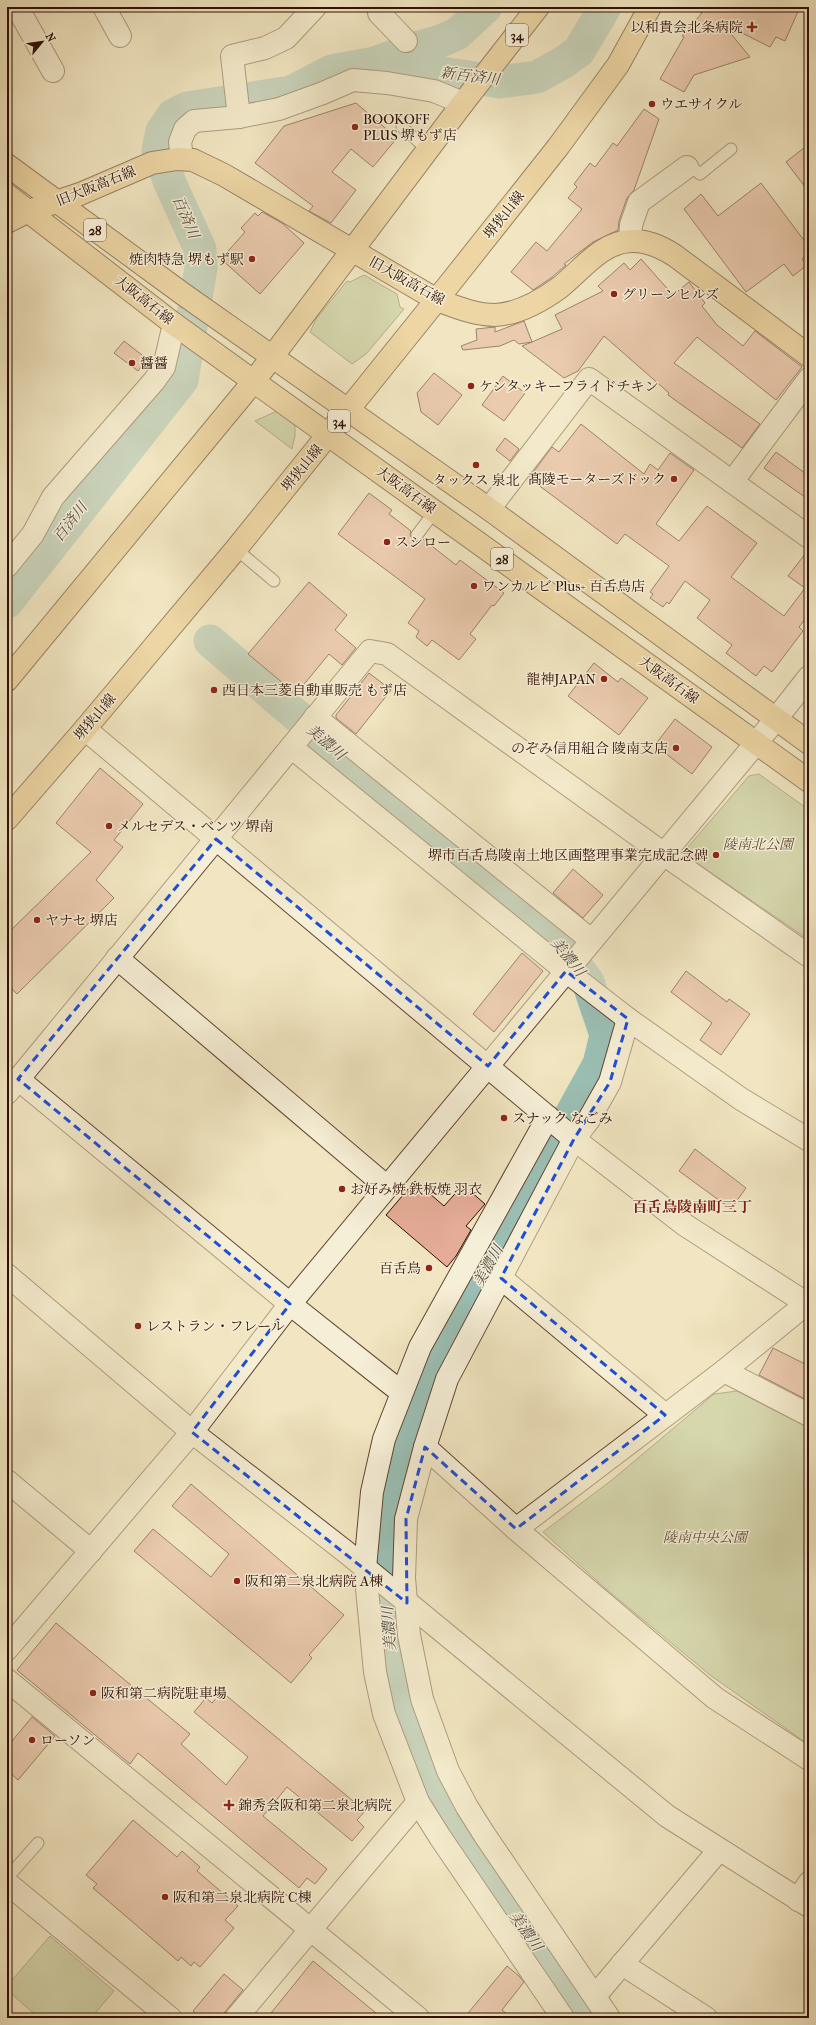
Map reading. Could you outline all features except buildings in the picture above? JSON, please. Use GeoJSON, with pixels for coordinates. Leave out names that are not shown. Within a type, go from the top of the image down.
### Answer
{"type":"FeatureCollection","features":[{"type":"Feature","properties":{"kind":"main road","name":"34"},"geometry":{"type":"LineString","coordinates":[[7,680],[254,381],[467,98],[538,7]]}},
{"type":"Feature","properties":{"kind":"main road","name":"堺狭山線"},"geometry":{"type":"LineString","coordinates":[[7,819],[85,729],[236,549],[437,300],[558,147],[618,65],[650,7]]}},
{"type":"Feature","properties":{"kind":"main road","name":"旧大阪高石線"},"geometry":{"type":"LineString","coordinates":[[7,222],[29,211],[58,202],[152,163],[179,159],[193,160],[227,171],[353,251],[437,300],[474,313],[496,315],[523,308],[559,288],[584,265],[610,247],[630,241],[658,246],[674,255],[809,356]]}},
{"type":"Feature","properties":{"kind":"main road","name":"大阪高石線"},"geometry":{"type":"LineString","coordinates":[[7,165],[183,294],[488,509],[809,743]]}},
{"type":"Feature","properties":{"kind":"main road","name":"大阪高石線"},"geometry":{"type":"LineString","coordinates":[[7,195],[174,324],[196,338],[254,381],[329,433],[809,781]]}},
{"type":"Feature","properties":{"kind":"street"},"geometry":{"type":"LineString","coordinates":[[16,7],[53,71]]}},
{"type":"Feature","properties":{"kind":"street"},"geometry":{"type":"LineString","coordinates":[[104,7],[120,36]]}},
{"type":"Feature","properties":{"kind":"street"},"geometry":{"type":"LineString","coordinates":[[239,117],[232,56],[265,48],[286,38],[315,7]]}},
{"type":"Feature","properties":{"kind":"street"},"geometry":{"type":"LineString","coordinates":[[385,7],[379,13],[406,41]]}},
{"type":"Feature","properties":{"kind":"street"},"geometry":{"type":"LineString","coordinates":[[179,159],[180,142],[185,129],[194,121],[239,117],[279,109],[324,93],[353,80],[387,83],[467,98]]}},
{"type":"Feature","properties":{"kind":"street"},"geometry":{"type":"LineString","coordinates":[[630,241],[631,224],[639,202],[687,167]]}},
{"type":"Feature","properties":{"kind":"street"},"geometry":{"type":"LineString","coordinates":[[7,566],[33,534],[53,497],[154,381],[164,367],[174,324]]}},
{"type":"Feature","properties":{"kind":"street"},"geometry":{"type":"LineString","coordinates":[[488,509],[589,379],[809,537]]}},
{"type":"Feature","properties":{"kind":"street"},"geometry":{"type":"LineString","coordinates":[[732,482],[809,379]]}},
{"type":"Feature","properties":{"kind":"street"},"geometry":{"type":"LineString","coordinates":[[401,1392],[12,1086],[370,651],[387,654],[664,854],[809,956]]}},
{"type":"Feature","properties":{"kind":"street"},"geometry":{"type":"LineString","coordinates":[[7,1649],[192,1432],[290,1304],[776,719],[809,677]]}},
{"type":"Feature","properties":{"kind":"street"},"geometry":{"type":"LineString","coordinates":[[314,719],[591,940]]}},
{"type":"Feature","properties":{"kind":"street"},"geometry":{"type":"LineString","coordinates":[[85,729],[574,1139],[685,1226],[808,1302],[724,1371],[516,1528]]}},
{"type":"Feature","properties":{"kind":"street"},"geometry":{"type":"LineString","coordinates":[[294,743],[566,971],[628,1019],[741,1099],[809,1140]]}},
{"type":"Feature","properties":{"kind":"street"},"geometry":{"type":"LineString","coordinates":[[117,958],[387,1188]]}},
{"type":"Feature","properties":{"kind":"street"},"geometry":{"type":"LineString","coordinates":[[609,2018],[487,1839],[467,1807],[448,1771],[422,1699],[402,1599],[406,1519],[425,1447],[447,1379],[574,1139],[588,1121],[610,1082],[628,1019]]}},
{"type":"Feature","properties":{"kind":"street"},"geometry":{"type":"LineString","coordinates":[[548,1117],[420,1347],[401,1392],[384,1439],[372,1492],[371,1573],[375,1672],[384,1714],[418,1802],[440,1837],[563,2018]]}},
{"type":"Feature","properties":{"kind":"street"},"geometry":{"type":"LineString","coordinates":[[7,1275],[192,1432],[371,1573],[667,1816],[719,1850],[805,1896]]}},
{"type":"Feature","properties":{"kind":"street"},"geometry":{"type":"LineString","coordinates":[[501,1278],[665,1415]]}},
{"type":"Feature","properties":{"kind":"street"},"geometry":{"type":"LineString","coordinates":[[724,1371],[809,1415]]}},
{"type":"Feature","properties":{"kind":"street"},"geometry":{"type":"LineString","coordinates":[[425,1447],[516,1528],[715,1698],[809,1759]]}},
{"type":"Feature","properties":{"kind":"street"},"geometry":{"type":"LineString","coordinates":[[7,1482],[90,1552]]}},
{"type":"Feature","properties":{"kind":"street"},"geometry":{"type":"LineString","coordinates":[[7,1680],[418,2018]]}},
{"type":"Feature","properties":{"kind":"street"},"geometry":{"type":"LineString","coordinates":[[236,2018],[418,1802]]}},
{"type":"Feature","properties":{"kind":"street"},"geometry":{"type":"LineString","coordinates":[[594,1996],[719,1850]]}},
{"type":"Feature","properties":{"kind":"street"},"geometry":{"type":"LineString","coordinates":[[7,1883],[170,2018]]}},
{"type":"Feature","properties":{"kind":"street"},"geometry":{"type":"LineString","coordinates":[[622,1964],[706,2018]]}},
{"type":"Feature","properties":{"kind":"lane"},"geometry":{"type":"LineString","coordinates":[[402,127],[428,150]]}},
{"type":"Feature","properties":{"kind":"lane"},"geometry":{"type":"LineString","coordinates":[[687,167],[693,168],[700,174],[731,149]]}},
{"type":"Feature","properties":{"kind":"lane"},"geometry":{"type":"LineString","coordinates":[[417,535],[435,511]]}},
{"type":"Feature","properties":{"kind":"lane"},"geometry":{"type":"LineString","coordinates":[[236,549],[274,581]]}},
{"type":"Feature","properties":{"kind":"lane"},"geometry":{"type":"LineString","coordinates":[[7,1878],[38,1843]]}},
{"type":"Feature","properties":{"kind":"highlighted area"},"geometry":{"type":"Polygon","coordinates":[[[216,839],[488,1066],[566,971],[628,1019],[610,1082],[574,1139],[501,1278],[665,1415],[516,1529],[425,1447],[406,1519],[407,1603],[192,1432],[290,1304],[18,1079],[216,839]]]}},
{"type":"Feature","properties":{"kind":"green space"},"geometry":{"type":"Polygon","coordinates":[[[364,275],[397,294],[400,307],[404,309],[366,354],[352,364],[310,332],[316,319],[347,281],[350,282],[364,275]]]}},
{"type":"Feature","properties":{"kind":"green space"},"geometry":{"type":"Polygon","coordinates":[[[277,411],[295,423],[295,436],[292,449],[255,421],[277,411]]]}},
{"type":"Feature","properties":{"kind":"green space","name":"陵南北公園"},"geometry":{"type":"Polygon","coordinates":[[[759,774],[809,810],[809,940],[691,859],[688,847],[749,776],[759,774]]]}},
{"type":"Feature","properties":{"kind":"green space","name":"陵南中央公園"},"geometry":{"type":"Polygon","coordinates":[[[737,1391],[809,1428],[809,1745],[710,1675],[606,1589],[543,1532],[612,1480],[714,1394],[737,1391]]]}},
{"type":"Feature","properties":{"kind":"green space"},"geometry":{"type":"Polygon","coordinates":[[[50,1936],[114,1991],[91,2018],[39,2018],[7,1990],[7,1986],[50,1936]]]}},
{"type":"Feature","properties":{"kind":"waterway","name":"百済川"},"geometry":{"type":"LineString","coordinates":[[7,602],[182,380],[201,268],[200,249],[170,183],[158,150],[162,131],[173,115],[187,108],[291,92],[332,71],[375,63],[412,49],[438,42],[457,34],[486,7]]}},
{"type":"Feature","properties":{"kind":"waterway","name":"新百済川"},"geometry":{"type":"LineString","coordinates":[[378,63],[500,82],[537,77],[564,62],[579,51],[605,7]]}},
{"type":"Feature","properties":{"kind":"waterway","name":"美濃川"},"geometry":{"type":"LineString","coordinates":[[210,641],[558,941],[588,982],[606,1035],[599,1064],[459,1318],[419,1406],[405,1447],[392,1499],[387,1555],[387,1636],[399,1699],[426,1769],[444,1808],[464,1841],[586,2018]]}},
{"type":"Feature","properties":{"kind":"place","name":"以和貴会北条病院"},"geometry":{"type":"Point","coordinates":[752,27]}},
{"type":"Feature","properties":{"kind":"place","name":"ウエサイクル"},"geometry":{"type":"Point","coordinates":[652,104]}},
{"type":"Feature","properties":{"kind":"place","name":"BOOKOFF PLUS 堺もず店"},"geometry":{"type":"Point","coordinates":[355,127]}},
{"type":"Feature","properties":{"kind":"place","name":"焼肉特急 堺もず駅"},"geometry":{"type":"Point","coordinates":[252,259]}},
{"type":"Feature","properties":{"kind":"place","name":"グリーンヒルズ"},"geometry":{"type":"Point","coordinates":[614,294]}},
{"type":"Feature","properties":{"kind":"place","name":"醤醤"},"geometry":{"type":"Point","coordinates":[132,363]}},
{"type":"Feature","properties":{"kind":"place","name":"ケンタッキーフライドチキン"},"geometry":{"type":"Point","coordinates":[471,386]}},
{"type":"Feature","properties":{"kind":"place","name":"タックス 泉北"},"geometry":{"type":"Point","coordinates":[476,465]}},
{"type":"Feature","properties":{"kind":"place","name":"髙陵モーターズドック"},"geometry":{"type":"Point","coordinates":[674,479]}},
{"type":"Feature","properties":{"kind":"place","name":"スシロー"},"geometry":{"type":"Point","coordinates":[387,542]}},
{"type":"Feature","properties":{"kind":"place","name":"ワンカルビ Plus+ 百舌鳥店"},"geometry":{"type":"Point","coordinates":[474,586]}},
{"type":"Feature","properties":{"kind":"place","name":"龍神JAPAN"},"geometry":{"type":"Point","coordinates":[604,679]}},
{"type":"Feature","properties":{"kind":"place","name":"西日本三菱自動車販売 もず店"},"geometry":{"type":"Point","coordinates":[214,690]}},
{"type":"Feature","properties":{"kind":"place","name":"のぞみ信用組合 陵南支店"},"geometry":{"type":"Point","coordinates":[676,748]}},
{"type":"Feature","properties":{"kind":"place","name":"メルセデス・ベンツ 堺南"},"geometry":{"type":"Point","coordinates":[109,826]}},
{"type":"Feature","properties":{"kind":"place","name":"堺市百舌鳥陵南土地区画整理事業完成記念碑"},"geometry":{"type":"Point","coordinates":[716,855]}},
{"type":"Feature","properties":{"kind":"place","name":"ヤナセ 堺店"},"geometry":{"type":"Point","coordinates":[37,920]}},
{"type":"Feature","properties":{"kind":"place","name":"スナック なごみ"},"geometry":{"type":"Point","coordinates":[504,1118]}},
{"type":"Feature","properties":{"kind":"place","name":"お好み焼 鉄板焼 羽衣"},"geometry":{"type":"Point","coordinates":[342,1189]}},
{"type":"Feature","properties":{"kind":"place","name":"百舌鳥"},"geometry":{"type":"Point","coordinates":[429,1268]}},
{"type":"Feature","properties":{"kind":"place","name":"レストラン・フレール"},"geometry":{"type":"Point","coordinates":[138,1326]}},
{"type":"Feature","properties":{"kind":"place","name":"阪和第二泉北病院 A棟"},"geometry":{"type":"Point","coordinates":[237,1581]}},
{"type":"Feature","properties":{"kind":"place","name":"阪和第二病院駐車場"},"geometry":{"type":"Point","coordinates":[93,1693]}},
{"type":"Feature","properties":{"kind":"place","name":"ローソン"},"geometry":{"type":"Point","coordinates":[32,1740]}},
{"type":"Feature","properties":{"kind":"place","name":"錦秀会阪和第二泉北病院"},"geometry":{"type":"Point","coordinates":[229,1805]}},
{"type":"Feature","properties":{"kind":"place","name":"阪和第二泉北病院 C棟"},"geometry":{"type":"Point","coordinates":[165,1897]}},
{"type":"Feature","properties":{"kind":"district","name":"百舌鳥陵南町三丁"},"geometry":{"type":"Point","coordinates":[692,1207]}}]}
